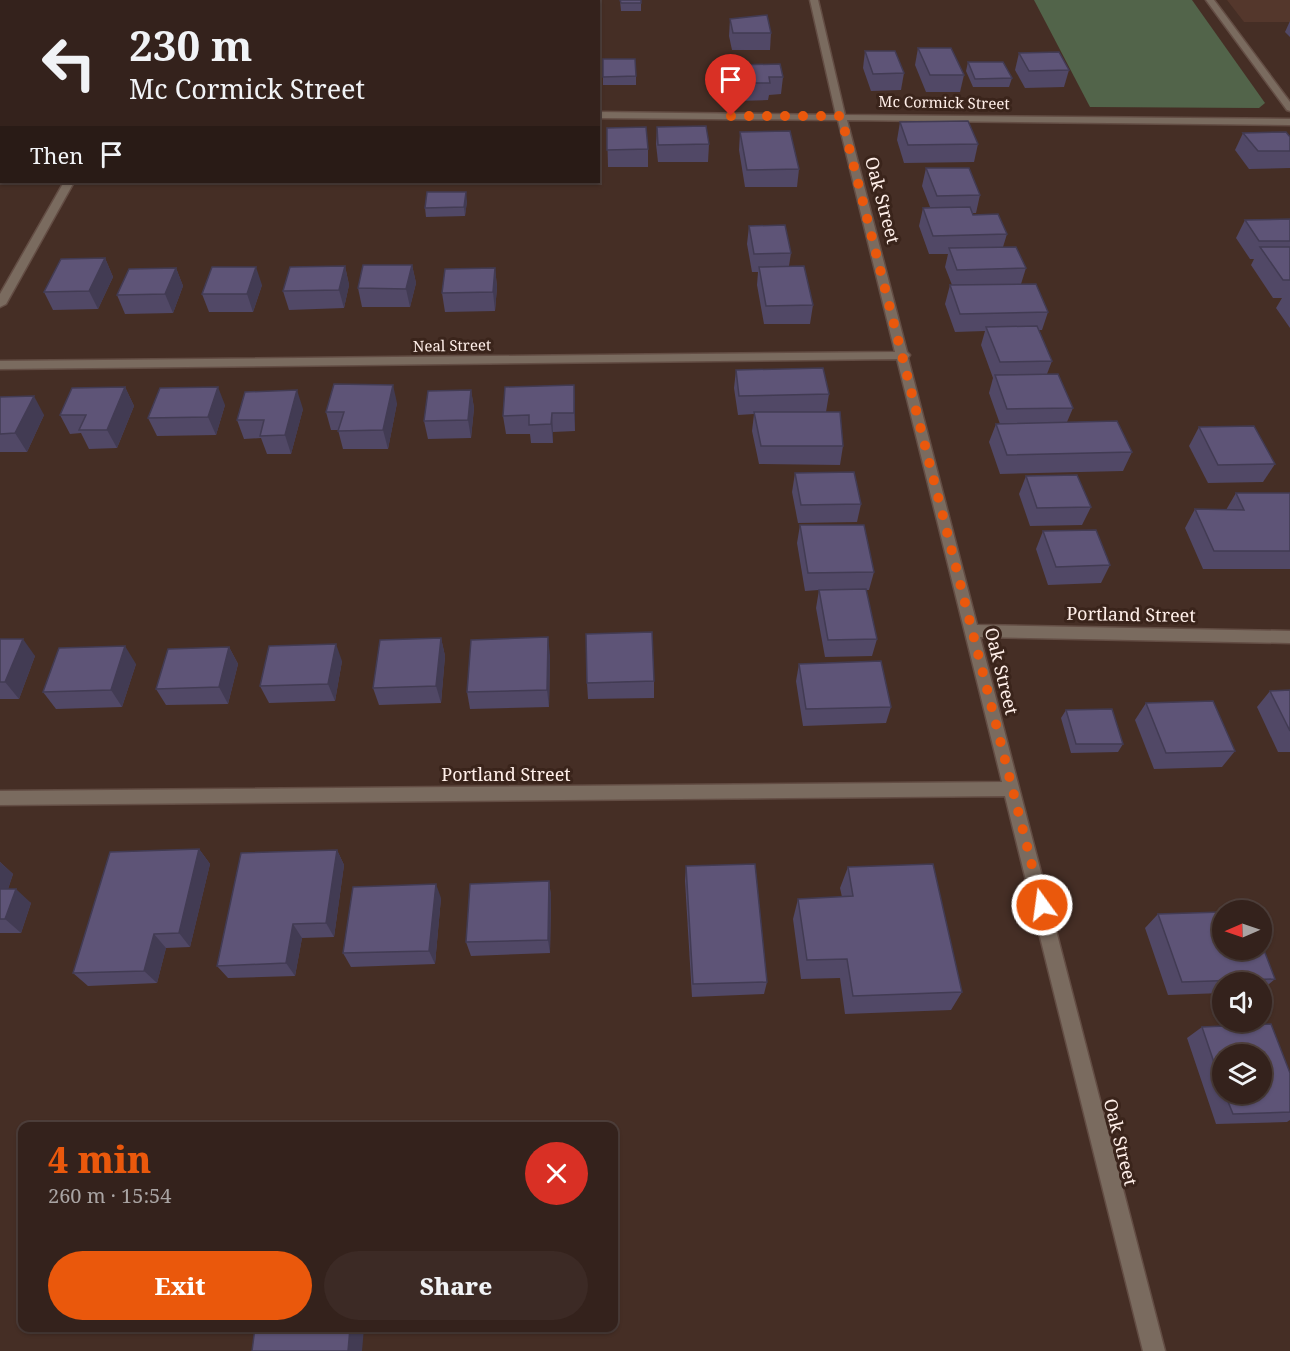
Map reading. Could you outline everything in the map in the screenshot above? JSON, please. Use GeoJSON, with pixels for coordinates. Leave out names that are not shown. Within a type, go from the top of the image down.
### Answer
{"type":"FeatureCollection","features":[{"type":"Feature","properties":{"kind":"street","name":"Oak Street"},"geometry":{"type":"LineString","coordinates":[[814,0],[841,116],[904,355],[1154,1351]]}},
{"type":"Feature","properties":{"kind":"street"},"geometry":{"type":"LineString","coordinates":[[1210,0],[1290,108]]}},
{"type":"Feature","properties":{"kind":"street","name":"Mc Cormick Street"},"geometry":{"type":"LineString","coordinates":[[600,115],[1290,122]]}},
{"type":"Feature","properties":{"kind":"street"},"geometry":{"type":"LineString","coordinates":[[0,304],[68,183]]}},
{"type":"Feature","properties":{"kind":"street","name":"Neal Street"},"geometry":{"type":"LineString","coordinates":[[0,364],[904,355]]}},
{"type":"Feature","properties":{"kind":"street","name":"Portland Street"},"geometry":{"type":"LineString","coordinates":[[972,631],[1290,637]]}},
{"type":"Feature","properties":{"kind":"street","name":"Portland Street"},"geometry":{"type":"LineString","coordinates":[[0,798],[1012,789]]}},
{"type":"Feature","properties":{"kind":"shaded area"},"geometry":{"type":"Polygon","coordinates":[[[1227,0],[1290,0],[1290,22],[1244,22],[1227,0]]]}},
{"type":"Feature","properties":{"kind":"green space"},"geometry":{"type":"Polygon","coordinates":[[[1034,0],[1192,0],[1265,103],[1259,108],[1090,107],[1034,0]]]}},
{"type":"Feature","properties":{"kind":"building"},"geometry":{"type":"Polygon","coordinates":[[[620,0],[641,0],[641,3],[621,3],[620,0]]]}},
{"type":"Feature","properties":{"kind":"building"},"geometry":{"type":"Polygon","coordinates":[[[767,15],[771,33],[733,33],[730,19],[767,15]]]}},
{"type":"Feature","properties":{"kind":"building"},"geometry":{"type":"Polygon","coordinates":[[[918,48],[951,48],[964,75],[930,75],[918,48]]]}},
{"type":"Feature","properties":{"kind":"building"},"geometry":{"type":"Polygon","coordinates":[[[865,51],[895,51],[904,73],[873,74],[865,51]]]}},
{"type":"Feature","properties":{"kind":"building"},"geometry":{"type":"Polygon","coordinates":[[[1059,52],[1069,70],[1029,71],[1019,53],[1059,52]]]}},
{"type":"Feature","properties":{"kind":"building"},"geometry":{"type":"Polygon","coordinates":[[[603,59],[635,59],[636,76],[603,77],[603,59]]]}},
{"type":"Feature","properties":{"kind":"building"},"geometry":{"type":"Polygon","coordinates":[[[968,62],[1003,62],[1012,78],[975,79],[968,62]]]}},
{"type":"Feature","properties":{"kind":"building"},"geometry":{"type":"Polygon","coordinates":[[[780,64],[783,77],[769,77],[770,83],[737,83],[734,65],[780,64]]]}},
{"type":"Feature","properties":{"kind":"building"},"geometry":{"type":"Polygon","coordinates":[[[968,121],[978,144],[908,145],[900,122],[968,121]]]}},
{"type":"Feature","properties":{"kind":"building"},"geometry":{"type":"Polygon","coordinates":[[[706,126],[709,144],[658,145],[657,127],[706,126]]]}},
{"type":"Feature","properties":{"kind":"building"},"geometry":{"type":"Polygon","coordinates":[[[646,127],[648,149],[607,150],[607,128],[646,127]]]}},
{"type":"Feature","properties":{"kind":"building"},"geometry":{"type":"Polygon","coordinates":[[[790,131],[799,169],[747,170],[740,132],[790,131]]]}},
{"type":"Feature","properties":{"kind":"building"},"geometry":{"type":"Polygon","coordinates":[[[1286,132],[1290,137],[1290,151],[1258,151],[1243,133],[1286,132]]]}},
{"type":"Feature","properties":{"kind":"building"},"geometry":{"type":"Polygon","coordinates":[[[926,168],[969,168],[980,195],[937,196],[926,168]]]}},
{"type":"Feature","properties":{"kind":"building"},"geometry":{"type":"Polygon","coordinates":[[[427,192],[466,192],[464,207],[425,208],[427,192]]]}},
{"type":"Feature","properties":{"kind":"building"},"geometry":{"type":"Polygon","coordinates":[[[970,207],[973,215],[998,214],[1007,234],[933,236],[923,208],[970,207]]]}},
{"type":"Feature","properties":{"kind":"building"},"geometry":{"type":"Polygon","coordinates":[[[1290,219],[1290,241],[1259,241],[1245,220],[1290,219]]]}},
{"type":"Feature","properties":{"kind":"building"},"geometry":{"type":"Polygon","coordinates":[[[785,225],[791,253],[754,254],[749,226],[785,225]]]}},
{"type":"Feature","properties":{"kind":"building"},"geometry":{"type":"Polygon","coordinates":[[[1016,247],[1026,268],[957,270],[949,248],[1016,247]]]}},
{"type":"Feature","properties":{"kind":"building"},"geometry":{"type":"Polygon","coordinates":[[[1260,247],[1290,247],[1290,280],[1283,280],[1260,247]]]}},
{"type":"Feature","properties":{"kind":"building"},"geometry":{"type":"Polygon","coordinates":[[[105,258],[89,291],[44,292],[61,259],[105,258]]]}},
{"type":"Feature","properties":{"kind":"building"},"geometry":{"type":"Polygon","coordinates":[[[363,265],[412,265],[406,289],[358,288],[363,265]]]}},
{"type":"Feature","properties":{"kind":"building"},"geometry":{"type":"Polygon","coordinates":[[[345,266],[339,290],[283,291],[290,267],[345,266]]]}},
{"type":"Feature","properties":{"kind":"building"},"geometry":{"type":"Polygon","coordinates":[[[804,266],[813,305],[766,306],[759,267],[804,266]]]}},
{"type":"Feature","properties":{"kind":"building"},"geometry":{"type":"Polygon","coordinates":[[[212,267],[256,267],[247,294],[202,294],[212,267]]]}},
{"type":"Feature","properties":{"kind":"building"},"geometry":{"type":"Polygon","coordinates":[[[176,268],[165,294],[117,295],[129,269],[176,268]]]}},
{"type":"Feature","properties":{"kind":"building"},"geometry":{"type":"Polygon","coordinates":[[[495,268],[493,292],[442,293],[445,269],[495,268]]]}},
{"type":"Feature","properties":{"kind":"building"},"geometry":{"type":"Polygon","coordinates":[[[1036,284],[1048,312],[960,314],[950,285],[1036,284]]]}},
{"type":"Feature","properties":{"kind":"building"},"geometry":{"type":"Polygon","coordinates":[[[1037,326],[1052,361],[1000,362],[986,327],[1037,326]]]}},
{"type":"Feature","properties":{"kind":"building"},"geometry":{"type":"Polygon","coordinates":[[[823,368],[829,394],[739,396],[736,370],[823,368]]]}},
{"type":"Feature","properties":{"kind":"building"},"geometry":{"type":"Polygon","coordinates":[[[1058,374],[1073,408],[1007,409],[995,375],[1058,374]]]}},
{"type":"Feature","properties":{"kind":"building"},"geometry":{"type":"Polygon","coordinates":[[[334,384],[393,385],[383,430],[338,431],[344,412],[326,412],[334,384]]]}},
{"type":"Feature","properties":{"kind":"building"},"geometry":{"type":"Polygon","coordinates":[[[574,385],[574,413],[552,413],[551,424],[529,425],[529,415],[503,416],[505,387],[574,385]]]}},
{"type":"Feature","properties":{"kind":"building"},"geometry":{"type":"Polygon","coordinates":[[[125,387],[107,430],[79,430],[86,415],[60,415],[72,388],[125,387]]]}},
{"type":"Feature","properties":{"kind":"building"},"geometry":{"type":"Polygon","coordinates":[[[218,387],[208,417],[148,418],[160,388],[218,387]]]}},
{"type":"Feature","properties":{"kind":"building"},"geometry":{"type":"Polygon","coordinates":[[[297,390],[285,435],[260,436],[264,420],[237,420],[245,392],[297,390]]]}},
{"type":"Feature","properties":{"kind":"building"},"geometry":{"type":"Polygon","coordinates":[[[471,390],[468,420],[424,421],[428,391],[471,390]]]}},
{"type":"Feature","properties":{"kind":"building"},"geometry":{"type":"Polygon","coordinates":[[[34,396],[15,433],[0,434],[0,397],[34,396]]]}},
{"type":"Feature","properties":{"kind":"building"},"geometry":{"type":"Polygon","coordinates":[[[754,412],[840,412],[843,446],[761,446],[754,412]]]}},
{"type":"Feature","properties":{"kind":"building"},"geometry":{"type":"Polygon","coordinates":[[[1117,421],[1132,452],[1007,455],[996,424],[1117,421]]]}},
{"type":"Feature","properties":{"kind":"building"},"geometry":{"type":"Polygon","coordinates":[[[1254,426],[1275,464],[1218,465],[1199,427],[1254,426]]]}},
{"type":"Feature","properties":{"kind":"building"},"geometry":{"type":"Polygon","coordinates":[[[854,472],[861,504],[801,505],[795,473],[854,472]]]}},
{"type":"Feature","properties":{"kind":"building"},"geometry":{"type":"Polygon","coordinates":[[[1077,475],[1091,507],[1037,508],[1026,476],[1077,475]]]}},
{"type":"Feature","properties":{"kind":"building"},"geometry":{"type":"Polygon","coordinates":[[[1236,493],[1290,493],[1290,551],[1214,551],[1195,509],[1244,510],[1236,493]]]}},
{"type":"Feature","properties":{"kind":"building"},"geometry":{"type":"Polygon","coordinates":[[[800,525],[864,525],[874,572],[808,573],[800,525]]]}},
{"type":"Feature","properties":{"kind":"building"},"geometry":{"type":"Polygon","coordinates":[[[1096,530],[1110,565],[1056,567],[1043,531],[1096,530]]]}},
{"type":"Feature","properties":{"kind":"building"},"geometry":{"type":"Polygon","coordinates":[[[866,589],[877,639],[828,640],[819,590],[866,589]]]}},
{"type":"Feature","properties":{"kind":"building"},"geometry":{"type":"Polygon","coordinates":[[[652,632],[654,681],[587,683],[586,634],[652,632]]]}},
{"type":"Feature","properties":{"kind":"building"},"geometry":{"type":"Polygon","coordinates":[[[548,637],[547,690],[467,692],[471,640],[548,637]]]}},
{"type":"Feature","properties":{"kind":"building"},"geometry":{"type":"Polygon","coordinates":[[[441,638],[436,686],[373,688],[380,640],[441,638]]]}},
{"type":"Feature","properties":{"kind":"building"},"geometry":{"type":"Polygon","coordinates":[[[0,639],[23,639],[5,682],[0,682],[0,639]]]}},
{"type":"Feature","properties":{"kind":"building"},"geometry":{"type":"Polygon","coordinates":[[[336,644],[328,684],[260,686],[269,646],[336,644]]]}},
{"type":"Feature","properties":{"kind":"building"},"geometry":{"type":"Polygon","coordinates":[[[125,646],[111,690],[43,692],[59,648],[125,646]]]}},
{"type":"Feature","properties":{"kind":"building"},"geometry":{"type":"Polygon","coordinates":[[[229,647],[219,687],[156,689],[168,649],[229,647]]]}},
{"type":"Feature","properties":{"kind":"building"},"geometry":{"type":"Polygon","coordinates":[[[881,661],[891,707],[806,709],[799,664],[881,661]]]}},
{"type":"Feature","properties":{"kind":"building"},"geometry":{"type":"Polygon","coordinates":[[[1290,690],[1290,731],[1270,691],[1290,690]]]}},
{"type":"Feature","properties":{"kind":"building"},"geometry":{"type":"Polygon","coordinates":[[[1213,701],[1235,751],[1166,753],[1146,703],[1213,701]]]}},
{"type":"Feature","properties":{"kind":"building"},"geometry":{"type":"Polygon","coordinates":[[[1112,709],[1123,744],[1076,744],[1066,710],[1112,709]]]}},
{"type":"Feature","properties":{"kind":"building"},"geometry":{"type":"Polygon","coordinates":[[[199,849],[179,933],[154,934],[144,971],[73,973],[110,852],[199,849]]]}},
{"type":"Feature","properties":{"kind":"building"},"geometry":{"type":"Polygon","coordinates":[[[337,850],[326,923],[293,924],[286,963],[217,966],[241,853],[337,850]]]}},
{"type":"Feature","properties":{"kind":"building"},"geometry":{"type":"Polygon","coordinates":[[[755,864],[767,982],[693,984],[686,866],[755,864]]]}},
{"type":"Feature","properties":{"kind":"building"},"geometry":{"type":"Polygon","coordinates":[[[933,864],[962,992],[853,996],[847,959],[807,960],[798,899],[853,896],[848,867],[933,864]]]}},
{"type":"Feature","properties":{"kind":"building"},"geometry":{"type":"Polygon","coordinates":[[[549,881],[548,940],[466,942],[470,884],[549,881]]]}},
{"type":"Feature","properties":{"kind":"building"},"geometry":{"type":"Polygon","coordinates":[[[436,884],[429,951],[343,953],[353,887],[436,884]]]}},
{"type":"Feature","properties":{"kind":"building"},"geometry":{"type":"Polygon","coordinates":[[[0,889],[16,889],[5,919],[0,919],[0,889]]]}},
{"type":"Feature","properties":{"kind":"building"},"geometry":{"type":"Polygon","coordinates":[[[1212,912],[1212,960],[1268,960],[1275,979],[1272,979],[1272,972],[1212,972],[1212,981],[1182,982],[1158,914],[1212,912]]]}},
{"type":"Feature","properties":{"kind":"building"},"geometry":{"type":"Polygon","coordinates":[[[1202,1027],[1212,1027],[1212,1032],[1272,1032],[1272,1027],[1290,1073],[1290,1112],[1233,1114],[1229,1104],[1272,1104],[1272,1044],[1212,1044],[1212,1056],[1202,1027]]]}},
{"type":"Feature","properties":{"kind":"building"},"geometry":{"type":"Polygon","coordinates":[[[254,1332],[350,1332],[348,1351],[252,1351],[254,1332]]]}},
{"type":"Feature","properties":{"kind":"route"},"geometry":{"type":"LineString","coordinates":[[731,116],[841,116],[904,355],[1042,905]]}}]}
